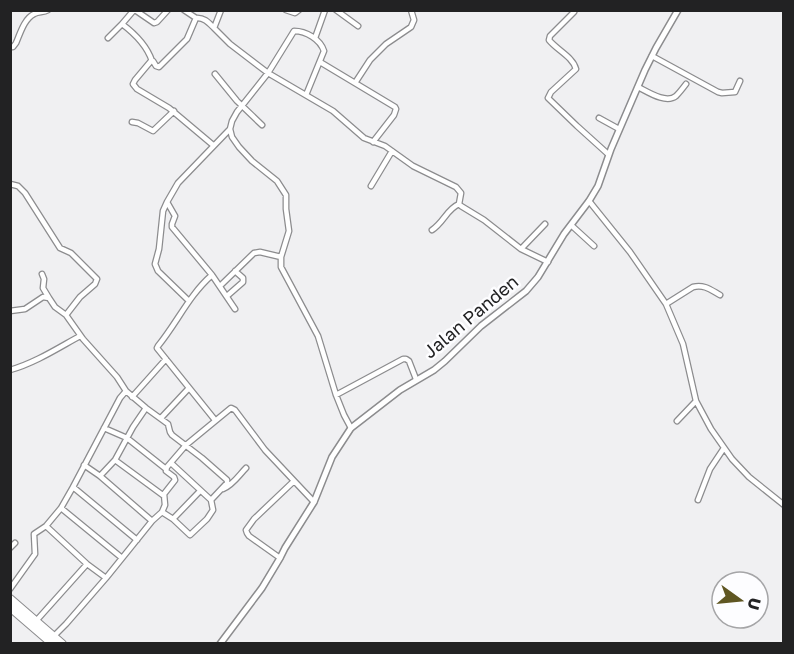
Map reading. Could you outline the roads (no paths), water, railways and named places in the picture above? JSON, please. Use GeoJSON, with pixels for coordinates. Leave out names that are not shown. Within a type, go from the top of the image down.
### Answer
{"type":"FeatureCollection","features":[{"type":"Feature","properties":{"kind":"highway"},"geometry":{"type":"LineString","coordinates":[[10,599],[52,640],[62,644]]}},
{"type":"Feature","properties":{"kind":"highway"},"geometry":{"type":"LineString","coordinates":[[10,607],[34,624]]}},
{"type":"Feature","properties":{"kind":"street"},"geometry":{"type":"LineString","coordinates":[[10,47],[16,44],[30,17],[48,10]]}},
{"type":"Feature","properties":{"kind":"street"},"geometry":{"type":"LineString","coordinates":[[108,38],[134,10],[154,23],[168,10]]}},
{"type":"Feature","properties":{"kind":"street"},"geometry":{"type":"LineString","coordinates":[[184,10],[196,18],[205,19],[230,44],[268,73],[337,114],[363,138],[385,146],[413,166],[458,188],[461,193],[459,204]]}},
{"type":"Feature","properties":{"kind":"street"},"geometry":{"type":"LineString","coordinates":[[214,28],[221,10]]}},
{"type":"Feature","properties":{"kind":"street"},"geometry":{"type":"LineString","coordinates":[[286,10],[295,13],[299,10]]}},
{"type":"Feature","properties":{"kind":"street"},"geometry":{"type":"LineString","coordinates":[[315,38],[325,10]]}},
{"type":"Feature","properties":{"kind":"street"},"geometry":{"type":"LineString","coordinates":[[336,10],[358,26]]}},
{"type":"Feature","properties":{"kind":"street"},"geometry":{"type":"LineString","coordinates":[[356,83],[370,60],[386,44],[411,27],[414,20],[411,10]]}},
{"type":"Feature","properties":{"kind":"street","name":"Jalan Panden"},"geometry":{"type":"LineString","coordinates":[[220,644],[262,588],[314,502],[332,457],[351,428],[400,390],[440,365],[481,326],[533,284],[598,186],[608,154],[652,56],[678,10]]}},
{"type":"Feature","properties":{"kind":"street"},"geometry":{"type":"LineString","coordinates":[[574,12],[550,36],[549,40],[575,64],[576,69],[551,92],[548,98],[608,154]]}},
{"type":"Feature","properties":{"kind":"street"},"geometry":{"type":"LineString","coordinates":[[122,24],[136,36],[156,66],[160,66],[187,39],[196,18]]}},
{"type":"Feature","properties":{"kind":"street"},"geometry":{"type":"LineString","coordinates":[[189,301],[155,266],[163,211],[175,186],[230,129],[241,105],[268,73],[294,31],[299,30],[321,43],[324,51],[306,95]]}},
{"type":"Feature","properties":{"kind":"street"},"geometry":{"type":"LineString","coordinates":[[652,56],[720,93],[735,92],[740,81]]}},
{"type":"Feature","properties":{"kind":"street"},"geometry":{"type":"LineString","coordinates":[[152,60],[134,82],[134,86],[174,111],[213,146]]}},
{"type":"Feature","properties":{"kind":"street"},"geometry":{"type":"LineString","coordinates":[[320,63],[396,108],[394,115],[373,142]]}},
{"type":"Feature","properties":{"kind":"street"},"geometry":{"type":"LineString","coordinates":[[215,74],[226,90],[262,125]]}},
{"type":"Feature","properties":{"kind":"street"},"geometry":{"type":"LineString","coordinates":[[638,87],[669,99],[674,97],[686,84]]}},
{"type":"Feature","properties":{"kind":"street"},"geometry":{"type":"LineString","coordinates":[[132,122],[153,131],[174,111]]}},
{"type":"Feature","properties":{"kind":"street"},"geometry":{"type":"LineString","coordinates":[[599,118],[619,129]]}},
{"type":"Feature","properties":{"kind":"street"},"geometry":{"type":"LineString","coordinates":[[230,129],[239,147],[277,181],[286,195],[289,231],[281,257],[281,267],[318,336],[336,394],[351,428]]}},
{"type":"Feature","properties":{"kind":"street"},"geometry":{"type":"LineString","coordinates":[[371,186],[392,151]]}},
{"type":"Feature","properties":{"kind":"street"},"geometry":{"type":"LineString","coordinates":[[10,184],[18,186],[25,193],[60,248],[71,253],[97,279],[66,315]]}},
{"type":"Feature","properties":{"kind":"street"},"geometry":{"type":"LineString","coordinates":[[589,201],[630,252],[666,304],[682,340],[696,401],[711,429],[749,477],[783,505]]}},
{"type":"Feature","properties":{"kind":"street"},"geometry":{"type":"LineString","coordinates":[[167,202],[176,216],[172,227],[212,275],[235,309]]}},
{"type":"Feature","properties":{"kind":"street"},"geometry":{"type":"LineString","coordinates":[[432,230],[443,221],[452,207],[459,204]]}},
{"type":"Feature","properties":{"kind":"street"},"geometry":{"type":"LineString","coordinates":[[459,204],[521,249],[548,262]]}},
{"type":"Feature","properties":{"kind":"street"},"geometry":{"type":"LineString","coordinates":[[521,249],[545,224]]}},
{"type":"Feature","properties":{"kind":"street"},"geometry":{"type":"LineString","coordinates":[[571,225],[594,246]]}},
{"type":"Feature","properties":{"kind":"street"},"geometry":{"type":"LineString","coordinates":[[220,286],[257,252],[281,257]]}},
{"type":"Feature","properties":{"kind":"street"},"geometry":{"type":"LineString","coordinates":[[227,296],[243,282],[243,278],[236,271]]}},
{"type":"Feature","properties":{"kind":"street"},"geometry":{"type":"LineString","coordinates":[[42,274],[43,288],[55,307],[66,315],[80,336],[117,377],[126,391],[161,418],[170,426],[171,434],[227,480],[227,483],[211,501]]}},
{"type":"Feature","properties":{"kind":"street"},"geometry":{"type":"LineString","coordinates":[[212,275],[189,301],[158,348],[215,420]]}},
{"type":"Feature","properties":{"kind":"street"},"geometry":{"type":"LineString","coordinates":[[666,304],[698,286],[720,295]]}},
{"type":"Feature","properties":{"kind":"street"},"geometry":{"type":"LineString","coordinates":[[10,311],[26,309],[43,297],[49,298]]}},
{"type":"Feature","properties":{"kind":"street"},"geometry":{"type":"LineString","coordinates":[[10,370],[42,357],[80,336]]}},
{"type":"Feature","properties":{"kind":"street"},"geometry":{"type":"LineString","coordinates":[[132,397],[166,358]]}},
{"type":"Feature","properties":{"kind":"street"},"geometry":{"type":"LineString","coordinates":[[336,394],[406,358],[416,379]]}},
{"type":"Feature","properties":{"kind":"street"},"geometry":{"type":"LineString","coordinates":[[161,418],[189,388]]}},
{"type":"Feature","properties":{"kind":"street"},"geometry":{"type":"LineString","coordinates":[[10,589],[35,554],[34,534],[45,526],[61,508],[120,398],[126,391]]}},
{"type":"Feature","properties":{"kind":"street"},"geometry":{"type":"LineString","coordinates":[[677,421],[696,401]]}},
{"type":"Feature","properties":{"kind":"street"},"geometry":{"type":"LineString","coordinates":[[100,476],[115,459],[146,408]]}},
{"type":"Feature","properties":{"kind":"street"},"geometry":{"type":"LineString","coordinates":[[166,469],[186,445],[230,408],[233,408],[265,450],[314,502]]}},
{"type":"Feature","properties":{"kind":"street"},"geometry":{"type":"LineString","coordinates":[[52,640],[162,512],[165,505],[164,496],[175,480],[166,469],[127,438],[104,428]]}},
{"type":"Feature","properties":{"kind":"street"},"geometry":{"type":"LineString","coordinates":[[698,500],[710,470],[724,448]]}},
{"type":"Feature","properties":{"kind":"street"},"geometry":{"type":"LineString","coordinates":[[115,459],[164,496]]}},
{"type":"Feature","properties":{"kind":"street"},"geometry":{"type":"LineString","coordinates":[[162,512],[190,535],[213,512],[211,501],[171,463]]}},
{"type":"Feature","properties":{"kind":"street"},"geometry":{"type":"LineString","coordinates":[[84,465],[152,521]]}},
{"type":"Feature","properties":{"kind":"street"},"geometry":{"type":"LineString","coordinates":[[221,490],[228,487],[246,468]]}},
{"type":"Feature","properties":{"kind":"street"},"geometry":{"type":"LineString","coordinates":[[280,558],[249,536],[246,530],[254,519],[294,481]]}},
{"type":"Feature","properties":{"kind":"street"},"geometry":{"type":"LineString","coordinates":[[73,487],[137,540]]}},
{"type":"Feature","properties":{"kind":"street"},"geometry":{"type":"LineString","coordinates":[[173,519],[200,491]]}},
{"type":"Feature","properties":{"kind":"street"},"geometry":{"type":"LineString","coordinates":[[61,508],[122,558]]}},
{"type":"Feature","properties":{"kind":"street"},"geometry":{"type":"LineString","coordinates":[[45,526],[106,578]]}},
{"type":"Feature","properties":{"kind":"street"},"geometry":{"type":"LineString","coordinates":[[10,548],[15,543]]}},
{"type":"Feature","properties":{"kind":"street"},"geometry":{"type":"LineString","coordinates":[[34,624],[87,564]]}}]}
